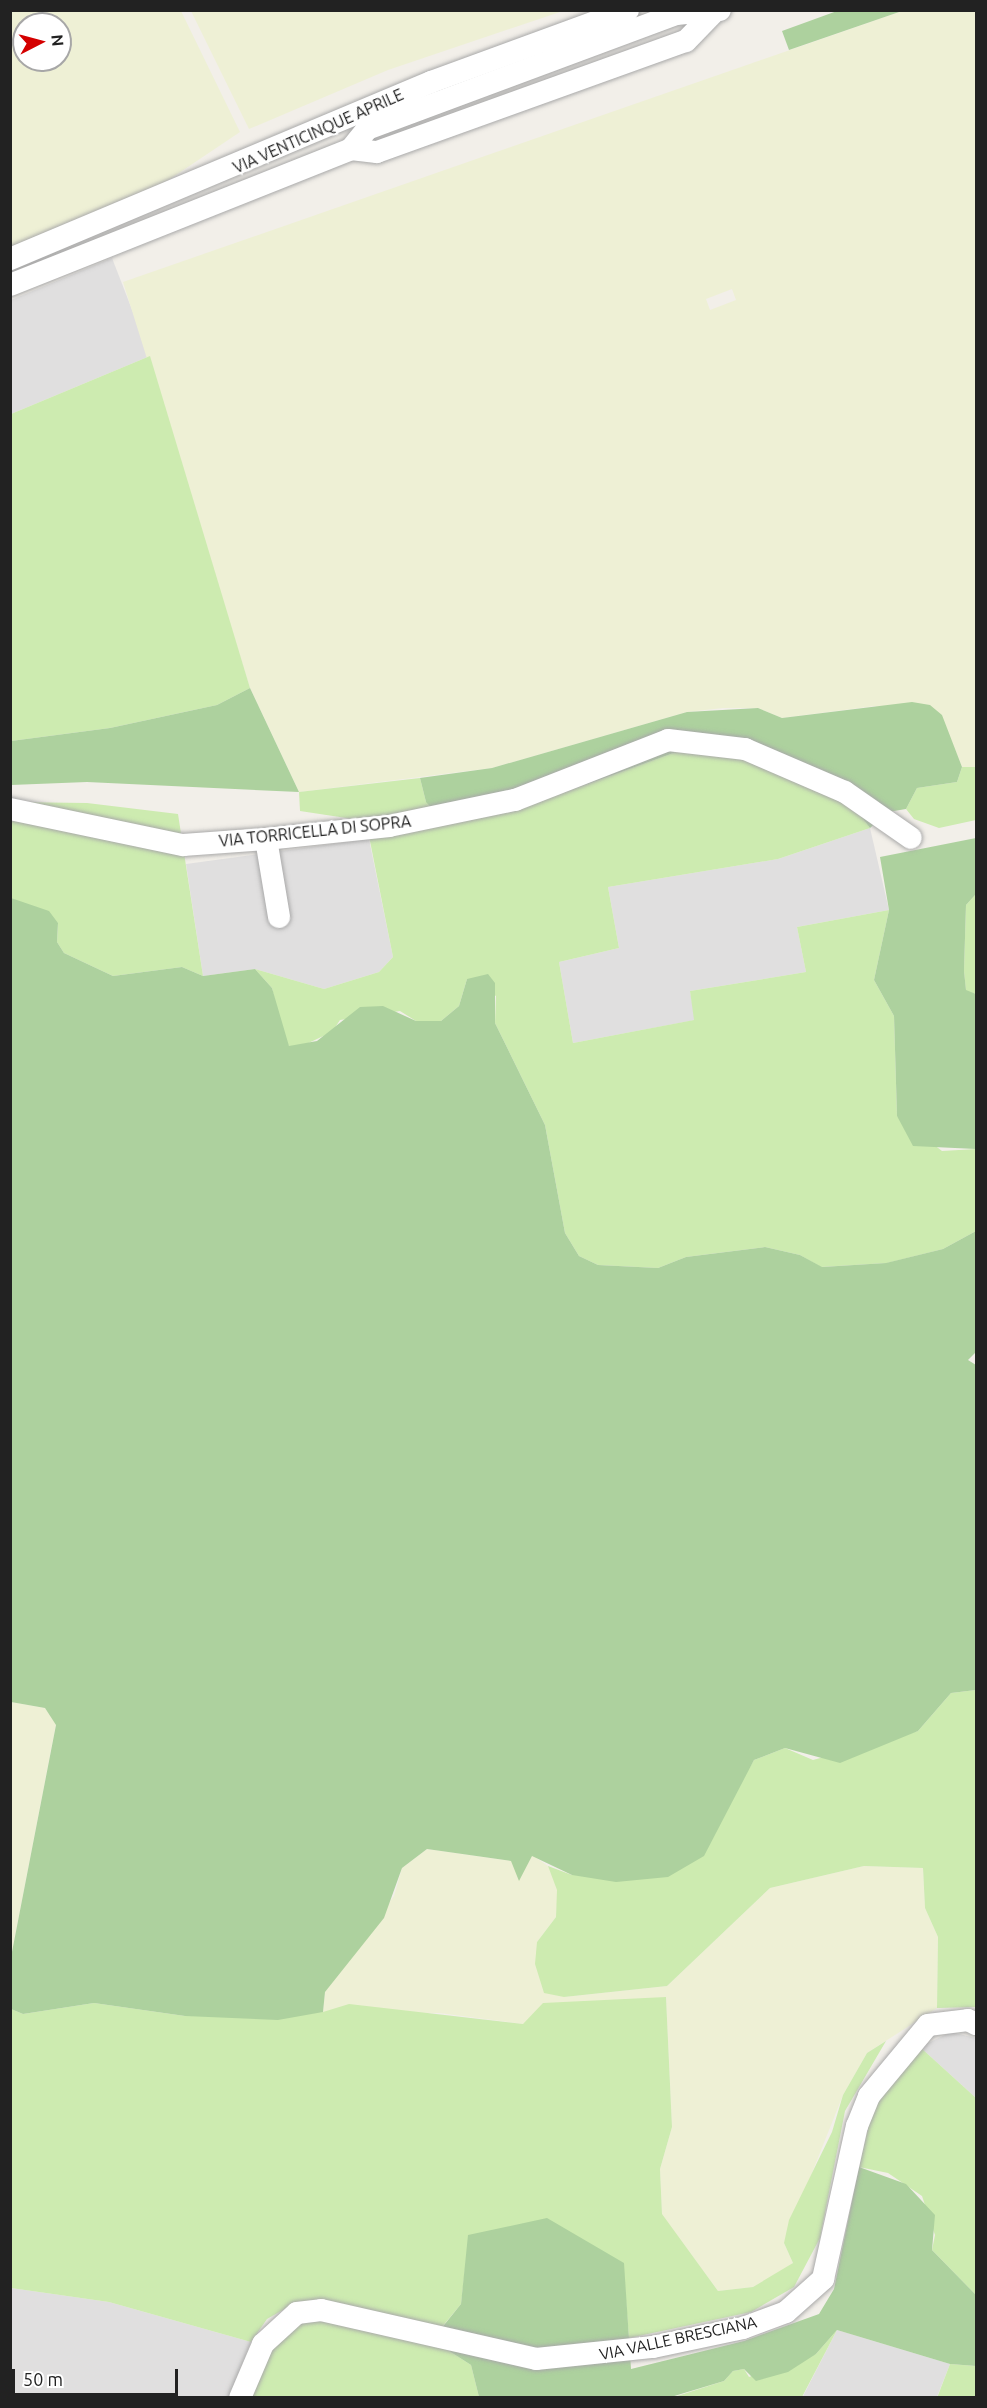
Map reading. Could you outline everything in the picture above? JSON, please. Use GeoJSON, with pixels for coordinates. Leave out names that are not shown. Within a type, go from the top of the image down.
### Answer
{"type":"FeatureCollection","features":[{"type":"Feature","properties":{"kind":"street","name":"VIA VENTICINQUE APRILE"},"geometry":{"type":"LineString","coordinates":[[10,259],[431,81],[628,10]]}},
{"type":"Feature","properties":{"kind":"street","name":"VIA VENTICINQUE APRILE"},"geometry":{"type":"LineString","coordinates":[[10,285],[351,149],[367,129],[378,124],[676,14],[716,12]]}},
{"type":"Feature","properties":{"kind":"street","name":"VIA TORRICELLA DI SOPRA"},"geometry":{"type":"LineString","coordinates":[[10,809],[183,846],[266,839],[389,826],[515,800],[668,740],[745,748],[845,792],[911,838]]}},
{"type":"Feature","properties":{"kind":"street"},"geometry":{"type":"LineString","coordinates":[[266,839],[279,917]]}},
{"type":"Feature","properties":{"kind":"street","name":"VIA VALLE BRESCIANA"},"geometry":{"type":"LineString","coordinates":[[240,2397],[263,2344],[297,2313],[321,2310],[536,2359],[653,2347],[743,2328],[786,2312],[823,2279],[857,2126],[869,2096],[928,2025],[968,2020],[976,2024]]}},
{"type":"Feature","properties":{"kind":"shaded area"},"geometry":{"type":"Polygon","coordinates":[[[112,258],[150,356],[11,414],[11,300],[112,258]]]}},
{"type":"Feature","properties":{"kind":"shaded area"},"geometry":{"type":"Polygon","coordinates":[[[870,828],[889,910],[797,927],[806,972],[690,991],[695,1020],[573,1043],[559,962],[619,948],[608,887],[778,859],[870,828]]]}},
{"type":"Feature","properties":{"kind":"shaded area"},"geometry":{"type":"Polygon","coordinates":[[[369,839],[393,957],[379,972],[324,989],[255,969],[203,976],[186,864],[369,839]]]}},
{"type":"Feature","properties":{"kind":"shaded area"},"geometry":{"type":"Polygon","coordinates":[[[951,2032],[976,2038],[976,2098],[920,2047],[951,2032]]]}},
{"type":"Feature","properties":{"kind":"shaded area"},"geometry":{"type":"Polygon","coordinates":[[[11,2288],[109,2302],[251,2342],[229,2397],[11,2398],[11,2288]]]}},
{"type":"Feature","properties":{"kind":"shaded area"},"geometry":{"type":"Polygon","coordinates":[[[837,2330],[950,2364],[937,2397],[802,2398],[837,2330]]]}},
{"type":"Feature","properties":{"kind":"green space"},"geometry":{"type":"Polygon","coordinates":[[[10,11],[181,11],[240,132],[167,181],[11,248],[10,11]]]}},
{"type":"Feature","properties":{"kind":"green space"},"geometry":{"type":"Polygon","coordinates":[[[191,11],[563,11],[388,70],[249,129],[191,11]]]}},
{"type":"Feature","properties":{"kind":"green space"},"geometry":{"type":"Polygon","coordinates":[[[837,11],[902,11],[789,50],[782,31],[837,11]]]}},
{"type":"Feature","properties":{"kind":"green space"},"geometry":{"type":"Polygon","coordinates":[[[902,11],[976,11],[976,767],[962,767],[953,745],[875,706],[782,718],[758,708],[723,708],[687,712],[492,768],[299,792],[250,688],[123,282],[902,11]],[[732,289],[706,299],[710,310],[736,300],[732,289]]]}},
{"type":"Feature","properties":{"kind":"green space"},"geometry":{"type":"Polygon","coordinates":[[[150,356],[250,688],[217,705],[110,728],[11,741],[11,414],[150,356]]]}},
{"type":"Feature","properties":{"kind":"green space"},"geometry":{"type":"Polygon","coordinates":[[[250,688],[299,792],[87,782],[11,785],[11,741],[110,728],[217,705],[250,688]]]}},
{"type":"Feature","properties":{"kind":"green space"},"geometry":{"type":"Polygon","coordinates":[[[912,702],[930,705],[942,715],[962,767],[957,782],[917,788],[906,809],[888,812],[870,828],[844,794],[701,743],[566,792],[442,819],[426,802],[420,778],[492,768],[687,712],[758,708],[782,718],[912,702]]]}},
{"type":"Feature","properties":{"kind":"green space"},"geometry":{"type":"Polygon","coordinates":[[[701,743],[845,794],[870,828],[778,859],[608,887],[619,948],[559,962],[573,1043],[694,1020],[690,991],[806,972],[797,927],[889,910],[874,980],[894,1016],[897,1116],[942,1151],[976,1149],[976,1231],[943,1249],[887,1263],[821,1267],[800,1255],[765,1247],[686,1257],[658,1268],[598,1265],[579,1256],[565,1233],[545,1125],[495,1023],[496,996],[467,979],[459,1006],[441,1021],[416,1021],[400,1011],[340,1020],[332,1032],[302,1046],[289,1046],[283,1037],[272,988],[255,969],[324,989],[379,972],[393,957],[366,821],[300,811],[299,792],[420,778],[426,802],[566,792],[701,743]]]}},
{"type":"Feature","properties":{"kind":"green space"},"geometry":{"type":"Polygon","coordinates":[[[962,767],[976,767],[976,820],[939,828],[914,819],[906,809],[917,788],[957,782],[962,767]]]}},
{"type":"Feature","properties":{"kind":"green space"},"geometry":{"type":"Polygon","coordinates":[[[10,802],[87,803],[178,814],[203,976],[182,967],[113,976],[64,953],[57,942],[58,923],[11,898],[10,802]]]}},
{"type":"Feature","properties":{"kind":"green space"},"geometry":{"type":"Polygon","coordinates":[[[976,838],[976,894],[966,905],[964,971],[966,990],[976,994],[976,1149],[913,1146],[897,1116],[894,1016],[874,980],[889,910],[880,857],[976,838]]]}},
{"type":"Feature","properties":{"kind":"green space"},"geometry":{"type":"Polygon","coordinates":[[[976,894],[976,994],[966,991],[964,971],[966,905],[976,894]]]}},
{"type":"Feature","properties":{"kind":"green space"},"geometry":{"type":"Polygon","coordinates":[[[11,898],[49,911],[58,923],[57,942],[64,953],[113,976],[182,967],[203,976],[255,969],[272,988],[289,1046],[317,1041],[360,1007],[383,1006],[416,1021],[441,1021],[459,1006],[467,979],[488,974],[495,983],[495,1023],[545,1125],[565,1233],[579,1256],[598,1265],[658,1268],[686,1257],[765,1247],[800,1255],[822,1267],[886,1263],[943,1249],[976,1231],[976,1352],[968,1360],[976,1365],[976,1690],[951,1693],[918,1731],[840,1763],[785,1748],[754,1760],[704,1856],[668,1877],[616,1882],[572,1875],[532,1856],[519,1881],[511,1861],[427,1849],[402,1868],[384,1918],[325,1992],[323,2012],[278,2020],[185,2016],[94,2003],[23,2014],[11,2009],[11,1957],[56,1725],[45,1708],[11,1702],[11,898]]]}},
{"type":"Feature","properties":{"kind":"green space"},"geometry":{"type":"Polygon","coordinates":[[[976,1690],[976,2007],[937,2008],[938,1937],[925,1908],[923,1868],[864,1866],[770,1888],[667,1986],[564,1997],[544,1993],[535,1964],[537,1942],[556,1917],[557,1890],[548,1866],[572,1875],[731,1799],[754,1760],[785,1748],[813,1760],[918,1731],[951,1693],[976,1690]]]}},
{"type":"Feature","properties":{"kind":"green space"},"geometry":{"type":"Polygon","coordinates":[[[11,1702],[45,1708],[56,1724],[11,1957],[11,1702]]]}},
{"type":"Feature","properties":{"kind":"green space"},"geometry":{"type":"Polygon","coordinates":[[[427,1849],[511,1861],[532,1855],[548,1866],[558,1889],[556,1917],[537,1942],[564,1997],[667,1986],[770,1888],[864,1866],[923,1868],[925,1908],[938,1937],[937,2008],[867,2053],[843,2095],[784,2243],[793,2263],[787,2269],[753,2287],[718,2291],[662,2215],[660,2169],[672,2127],[666,1997],[523,2024],[439,2013],[323,2012],[325,1992],[394,1896],[402,1868],[427,1849]]]}},
{"type":"Feature","properties":{"kind":"green space"},"geometry":{"type":"Polygon","coordinates":[[[666,1997],[672,2127],[660,2169],[662,2214],[718,2291],[753,2287],[793,2263],[784,2243],[789,2220],[832,2132],[843,2095],[867,2053],[886,2041],[845,2111],[820,2238],[794,2287],[751,2312],[629,2338],[623,2263],[469,2235],[461,2304],[442,2327],[288,2307],[267,2319],[251,2342],[109,2302],[11,2288],[11,2009],[23,2014],[94,2003],[185,2016],[323,2012],[349,2004],[523,2024],[543,2003],[666,1997]]]}},
{"type":"Feature","properties":{"kind":"green space"},"geometry":{"type":"Polygon","coordinates":[[[920,2047],[976,2098],[976,2295],[932,2250],[935,2235],[922,2196],[888,2173],[859,2167],[872,2111],[920,2047]]]}},
{"type":"Feature","properties":{"kind":"green space"},"geometry":{"type":"Polygon","coordinates":[[[859,2167],[906,2184],[935,2215],[932,2250],[976,2295],[976,2366],[950,2364],[837,2330],[816,2354],[788,2372],[756,2381],[744,2369],[733,2371],[724,2381],[671,2397],[479,2397],[471,2365],[432,2340],[461,2304],[468,2235],[547,2218],[624,2263],[631,2369],[744,2341],[819,2314],[834,2289],[859,2167]]]}},
{"type":"Feature","properties":{"kind":"green space"},"geometry":{"type":"Polygon","coordinates":[[[323,2318],[432,2340],[471,2365],[479,2397],[245,2398],[281,2329],[323,2318]]]}},
{"type":"Feature","properties":{"kind":"green space"},"geometry":{"type":"Polygon","coordinates":[[[837,2330],[802,2397],[671,2398],[724,2381],[733,2371],[744,2369],[749,2377],[816,2354],[837,2330]]]}},
{"type":"Feature","properties":{"kind":"green space"},"geometry":{"type":"Polygon","coordinates":[[[950,2364],[976,2366],[976,2397],[937,2398],[950,2364]]]}}]}
